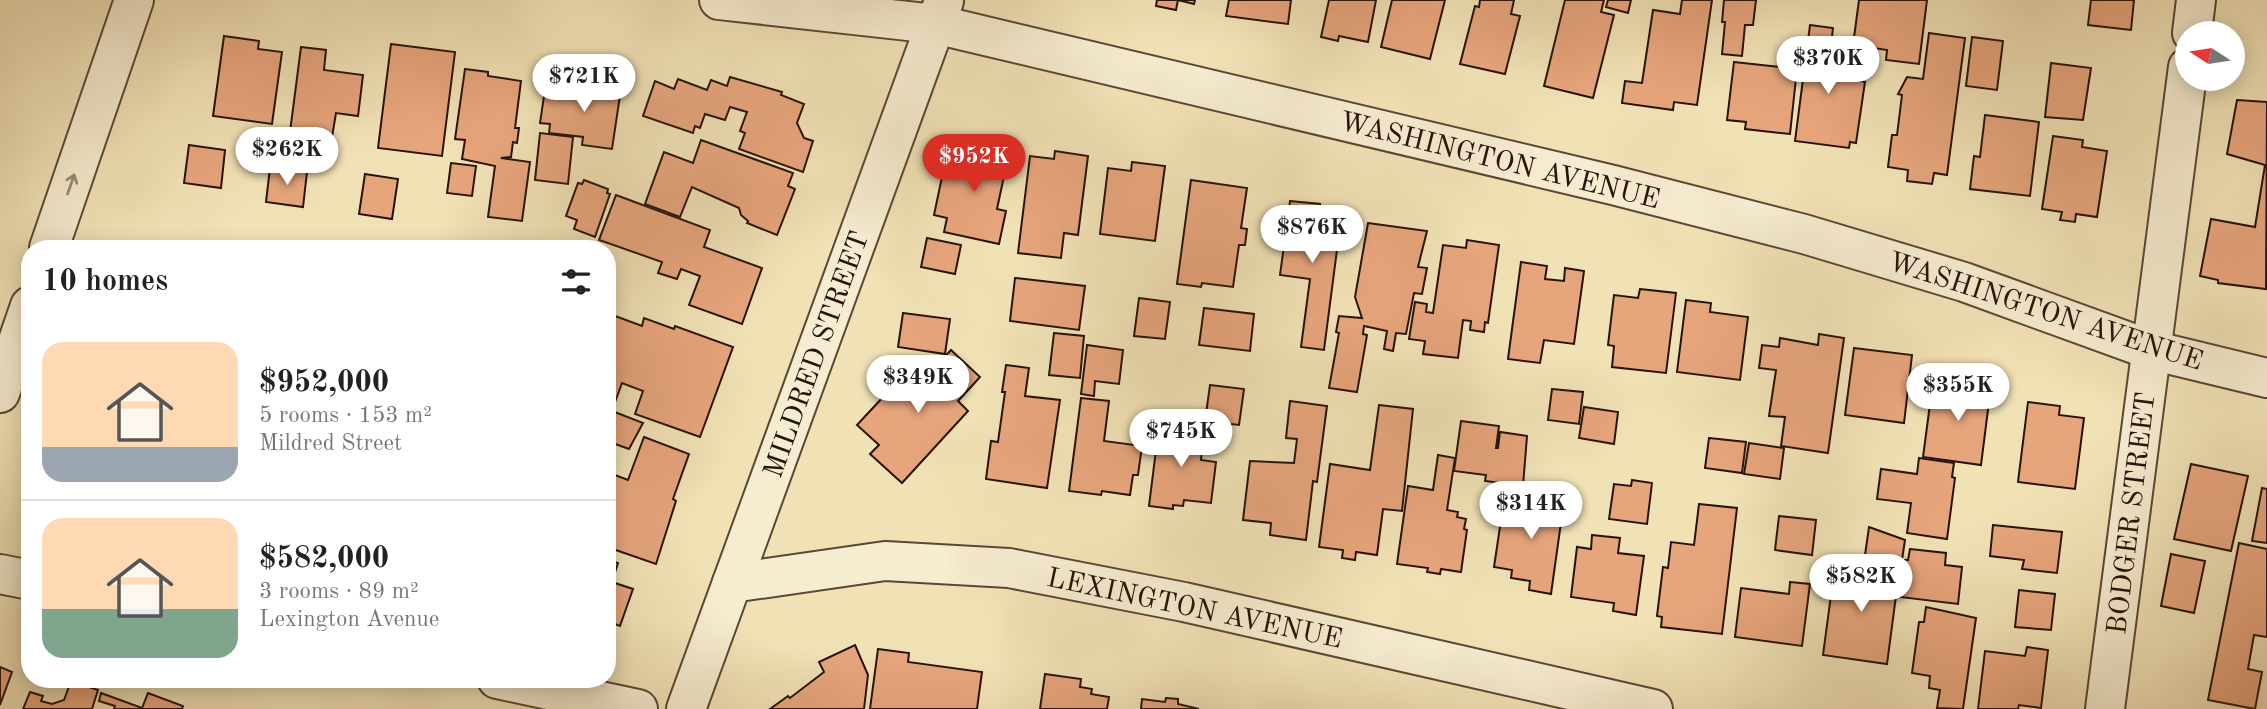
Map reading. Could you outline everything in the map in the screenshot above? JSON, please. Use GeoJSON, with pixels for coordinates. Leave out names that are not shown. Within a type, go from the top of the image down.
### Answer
{"type":"FeatureCollection","features":[{"type":"Feature","properties":{"kind":"street"},"geometry":{"type":"LineString","coordinates":[[52,240],[135,0]]}},
{"type":"Feature","properties":{"kind":"street","name":"WASHINGTON AVENUE"},"geometry":{"type":"LineString","coordinates":[[719,0],[939,12],[1804,234],[1964,282],[2151,350],[2267,378]]}},
{"type":"Feature","properties":{"kind":"street"},"geometry":{"type":"LineString","coordinates":[[2193,21],[2196,0]]}},
{"type":"Feature","properties":{"kind":"street","name":"MILDRED STREET"},"geometry":{"type":"LineString","coordinates":[[686,709],[939,12]]}},
{"type":"Feature","properties":{"kind":"street","name":"BODGER STREET"},"geometry":{"type":"LineString","coordinates":[[2105,709],[2185,91]]}},
{"type":"Feature","properties":{"kind":"street"},"geometry":{"type":"LineString","coordinates":[[0,393],[21,332]]}},
{"type":"Feature","properties":{"kind":"street","name":"LEXINGTON AVENUE"},"geometry":{"type":"LineString","coordinates":[[732,583],[885,561],[1009,568],[1197,605],[1653,709]]}},
{"type":"Feature","properties":{"kind":"street"},"geometry":{"type":"LineString","coordinates":[[0,574],[21,578]]}},
{"type":"Feature","properties":{"kind":"street"},"geometry":{"type":"LineString","coordinates":[[539,688],[638,709]]}},
{"type":"Feature","properties":{"kind":"building"},"geometry":{"type":"Polygon","coordinates":[[[1157,0],[1178,0],[1176,10],[1156,6],[1157,0]]]}},
{"type":"Feature","properties":{"kind":"building"},"geometry":{"type":"Polygon","coordinates":[[[1178,0],[1195,0],[1194,4],[1178,0]]]}},
{"type":"Feature","properties":{"kind":"building"},"geometry":{"type":"Polygon","coordinates":[[[1229,0],[1291,0],[1288,24],[1226,16],[1229,0]]]}},
{"type":"Feature","properties":{"kind":"building"},"geometry":{"type":"Polygon","coordinates":[[[1329,0],[1376,0],[1368,42],[1339,36],[1338,41],[1321,37],[1329,0]]]}},
{"type":"Feature","properties":{"kind":"building"},"geometry":{"type":"Polygon","coordinates":[[[1392,0],[1445,0],[1430,59],[1381,47],[1392,0]]]}},
{"type":"Feature","properties":{"kind":"building"},"geometry":{"type":"Polygon","coordinates":[[[1480,0],[1514,0],[1511,14],[1520,16],[1505,74],[1460,64],[1475,6],[1479,7],[1480,0]]]}},
{"type":"Feature","properties":{"kind":"building"},"geometry":{"type":"Polygon","coordinates":[[[1565,0],[1604,0],[1601,12],[1614,15],[1593,98],[1544,86],[1565,0]]]}},
{"type":"Feature","properties":{"kind":"building"},"geometry":{"type":"Polygon","coordinates":[[[1608,0],[1631,0],[1628,13],[1606,7],[1608,0]]]}},
{"type":"Feature","properties":{"kind":"building"},"geometry":{"type":"Polygon","coordinates":[[[1682,0],[1712,0],[1697,105],[1674,102],[1673,110],[1622,103],[1625,81],[1642,83],[1653,10],[1680,14],[1682,0]]]}},
{"type":"Feature","properties":{"kind":"building"},"geometry":{"type":"Polygon","coordinates":[[[1724,0],[1756,0],[1753,25],[1745,25],[1742,56],[1722,54],[1724,0]]]}},
{"type":"Feature","properties":{"kind":"building"},"geometry":{"type":"Polygon","coordinates":[[[1859,0],[1927,0],[1919,64],[1886,60],[1887,50],[1853,45],[1859,0]]]}},
{"type":"Feature","properties":{"kind":"building"},"geometry":{"type":"Polygon","coordinates":[[[2091,0],[2134,0],[2131,30],[2088,25],[2091,0]]]}},
{"type":"Feature","properties":{"kind":"building"},"geometry":{"type":"Polygon","coordinates":[[[1810,25],[1833,28],[1829,63],[1849,65],[1848,77],[1865,82],[1856,143],[1850,142],[1849,148],[1795,141],[1810,25]]]}},
{"type":"Feature","properties":{"kind":"building"},"geometry":{"type":"Polygon","coordinates":[[[1929,33],[1965,38],[1947,175],[1934,173],[1932,184],[1907,181],[1908,170],[1888,167],[1892,135],[1897,135],[1902,95],[1898,94],[1907,77],[1923,79],[1929,33]]]}},
{"type":"Feature","properties":{"kind":"building"},"geometry":{"type":"Polygon","coordinates":[[[224,36],[259,41],[258,49],[282,52],[272,124],[213,116],[224,36]]]}},
{"type":"Feature","properties":{"kind":"building"},"geometry":{"type":"Polygon","coordinates":[[[1972,37],[2003,41],[1997,90],[1966,86],[1972,37]]]}},
{"type":"Feature","properties":{"kind":"building"},"geometry":{"type":"Polygon","coordinates":[[[391,44],[455,52],[442,156],[378,148],[391,44]]]}},
{"type":"Feature","properties":{"kind":"building"},"geometry":{"type":"Polygon","coordinates":[[[301,47],[326,50],[324,70],[363,75],[358,116],[336,113],[332,137],[290,132],[301,47]]]}},
{"type":"Feature","properties":{"kind":"building"},"geometry":{"type":"Polygon","coordinates":[[[1734,62],[1797,69],[1790,134],[1745,129],[1746,122],[1727,120],[1734,62]]]}},
{"type":"Feature","properties":{"kind":"building"},"geometry":{"type":"Polygon","coordinates":[[[2051,63],[2091,68],[2083,120],[2045,117],[2051,63]]]}},
{"type":"Feature","properties":{"kind":"building"},"geometry":{"type":"Polygon","coordinates":[[[465,69],[521,81],[515,128],[519,128],[517,143],[513,142],[511,157],[501,158],[530,162],[522,221],[488,217],[495,166],[462,159],[465,140],[455,139],[465,69]]]}},
{"type":"Feature","properties":{"kind":"building"},"geometry":{"type":"Polygon","coordinates":[[[730,77],[782,92],[781,95],[804,104],[797,123],[804,138],[813,141],[803,172],[739,149],[745,133],[740,131],[747,112],[730,107],[725,120],[705,114],[700,128],[695,126],[693,133],[643,116],[655,81],[674,89],[678,79],[707,90],[711,80],[727,86],[730,77]]]}},
{"type":"Feature","properties":{"kind":"building"},"geometry":{"type":"Polygon","coordinates":[[[589,85],[621,89],[612,149],[582,145],[583,137],[549,133],[550,124],[540,123],[544,96],[553,97],[554,88],[588,92],[589,85]]]}},
{"type":"Feature","properties":{"kind":"building"},"geometry":{"type":"Polygon","coordinates":[[[2237,100],[2267,102],[2266,289],[2218,283],[2218,280],[2200,276],[2211,219],[2255,227],[2265,165],[2227,154],[2237,100]]]}},
{"type":"Feature","properties":{"kind":"building"},"geometry":{"type":"Polygon","coordinates":[[[1985,115],[2039,122],[2030,196],[1970,189],[1974,156],[1980,157],[1985,115]]]}},
{"type":"Feature","properties":{"kind":"building"},"geometry":{"type":"Polygon","coordinates":[[[540,133],[573,137],[568,184],[535,180],[540,133]]]}},
{"type":"Feature","properties":{"kind":"building"},"geometry":{"type":"Polygon","coordinates":[[[2053,136],[2083,140],[2082,147],[2107,151],[2097,217],[2076,214],[2075,222],[2060,220],[2062,212],[2042,209],[2053,136]]]}},
{"type":"Feature","properties":{"kind":"building"},"geometry":{"type":"Polygon","coordinates":[[[995,137],[1006,140],[1004,147],[1010,148],[997,209],[1006,211],[999,244],[944,232],[947,218],[934,215],[947,153],[952,154],[953,146],[961,148],[959,156],[964,157],[963,161],[978,165],[980,156],[984,157],[987,143],[994,145],[995,137]]]}},
{"type":"Feature","properties":{"kind":"building"},"geometry":{"type":"Polygon","coordinates":[[[701,140],[793,173],[788,186],[795,189],[777,235],[747,223],[739,208],[692,187],[680,217],[645,204],[664,152],[693,163],[701,140]]]}},
{"type":"Feature","properties":{"kind":"building"},"geometry":{"type":"Polygon","coordinates":[[[189,145],[225,150],[221,188],[184,183],[189,145]]]}},
{"type":"Feature","properties":{"kind":"building"},"geometry":{"type":"Polygon","coordinates":[[[1055,151],[1088,156],[1078,235],[1064,233],[1061,258],[1018,253],[1030,156],[1054,159],[1055,151]]]}},
{"type":"Feature","properties":{"kind":"building"},"geometry":{"type":"Polygon","coordinates":[[[1132,162],[1165,166],[1155,241],[1100,234],[1108,168],[1131,171],[1132,162]]]}},
{"type":"Feature","properties":{"kind":"building"},"geometry":{"type":"Polygon","coordinates":[[[451,163],[476,166],[472,196],[447,193],[451,163]]]}},
{"type":"Feature","properties":{"kind":"building"},"geometry":{"type":"Polygon","coordinates":[[[270,168],[307,172],[303,207],[266,202],[270,168]]]}},
{"type":"Feature","properties":{"kind":"building"},"geometry":{"type":"Polygon","coordinates":[[[365,174],[398,179],[392,219],[359,214],[365,174]]]}},
{"type":"Feature","properties":{"kind":"building"},"geometry":{"type":"Polygon","coordinates":[[[584,180],[608,189],[607,193],[610,194],[595,237],[574,229],[577,220],[566,216],[578,183],[582,184],[584,180]]]}},
{"type":"Feature","properties":{"kind":"building"},"geometry":{"type":"Polygon","coordinates":[[[1191,180],[1247,188],[1241,228],[1247,229],[1245,245],[1239,245],[1233,287],[1202,283],[1201,287],[1177,284],[1191,180]]]}},
{"type":"Feature","properties":{"kind":"building"},"geometry":{"type":"Polygon","coordinates":[[[616,195],[710,230],[704,247],[762,268],[742,324],[689,305],[700,276],[681,269],[677,279],[658,273],[662,262],[616,246],[616,240],[599,240],[616,195]]]}},
{"type":"Feature","properties":{"kind":"building"},"geometry":{"type":"Polygon","coordinates":[[[1290,201],[1320,204],[1318,216],[1341,219],[1324,350],[1301,347],[1310,279],[1280,275],[1290,201]]]}},
{"type":"Feature","properties":{"kind":"building"},"geometry":{"type":"Polygon","coordinates":[[[1368,223],[1427,231],[1418,267],[1427,268],[1422,294],[1414,293],[1406,334],[1396,333],[1393,351],[1384,349],[1387,331],[1364,326],[1363,334],[1367,335],[1357,392],[1329,388],[1339,333],[1336,332],[1339,316],[1362,318],[1355,297],[1368,223]]]}},
{"type":"Feature","properties":{"kind":"building"},"geometry":{"type":"Polygon","coordinates":[[[927,238],[961,245],[955,274],[921,267],[927,238]]]}},
{"type":"Feature","properties":{"kind":"building"},"geometry":{"type":"Polygon","coordinates":[[[1467,240],[1499,245],[1488,323],[1485,322],[1484,332],[1470,330],[1471,321],[1463,320],[1458,358],[1423,354],[1425,341],[1409,339],[1415,302],[1427,304],[1426,312],[1433,313],[1443,245],[1466,248],[1467,240]]]}},
{"type":"Feature","properties":{"kind":"building"},"geometry":{"type":"Polygon","coordinates":[[[1521,262],[1547,266],[1545,279],[1564,281],[1565,268],[1584,271],[1574,344],[1544,340],[1540,363],[1508,359],[1521,262]]]}},
{"type":"Feature","properties":{"kind":"building"},"geometry":{"type":"Polygon","coordinates":[[[1015,278],[1085,286],[1079,330],[1010,321],[1015,278]]]}},
{"type":"Feature","properties":{"kind":"building"},"geometry":{"type":"Polygon","coordinates":[[[1640,289],[1676,293],[1666,373],[1612,367],[1614,346],[1608,345],[1614,295],[1638,298],[1640,289]]]}},
{"type":"Feature","properties":{"kind":"building"},"geometry":{"type":"Polygon","coordinates":[[[1139,298],[1170,302],[1165,339],[1134,336],[1139,298]]]}},
{"type":"Feature","properties":{"kind":"building"},"geometry":{"type":"Polygon","coordinates":[[[1686,300],[1711,303],[1710,312],[1748,317],[1740,380],[1677,372],[1686,300]]]}},
{"type":"Feature","properties":{"kind":"building"},"geometry":{"type":"Polygon","coordinates":[[[1204,308],[1254,314],[1250,351],[1199,345],[1204,308]]]}},
{"type":"Feature","properties":{"kind":"building"},"geometry":{"type":"Polygon","coordinates":[[[903,313],[950,319],[945,354],[898,347],[903,313]]]}},
{"type":"Feature","properties":{"kind":"building"},"geometry":{"type":"Polygon","coordinates":[[[616,316],[642,326],[644,318],[674,329],[675,326],[733,347],[700,437],[635,414],[643,391],[622,383],[616,400],[616,316]]]}},
{"type":"Feature","properties":{"kind":"building"},"geometry":{"type":"Polygon","coordinates":[[[1054,333],[1084,336],[1080,378],[1049,375],[1054,333]]]}},
{"type":"Feature","properties":{"kind":"building"},"geometry":{"type":"Polygon","coordinates":[[[1819,334],[1844,338],[1828,453],[1781,446],[1785,417],[1769,416],[1776,370],[1759,368],[1762,345],[1779,347],[1780,338],[1818,345],[1819,334]]]}},
{"type":"Feature","properties":{"kind":"building"},"geometry":{"type":"Polygon","coordinates":[[[1087,345],[1123,350],[1119,384],[1095,381],[1094,396],[1081,394],[1087,345]]]}},
{"type":"Feature","properties":{"kind":"building"},"geometry":{"type":"Polygon","coordinates":[[[1854,348],[1912,355],[1904,423],[1845,415],[1854,348]]]}},
{"type":"Feature","properties":{"kind":"building"},"geometry":{"type":"Polygon","coordinates":[[[951,350],[980,377],[958,401],[968,411],[902,483],[870,454],[879,445],[857,425],[912,366],[925,378],[951,350]]]}},
{"type":"Feature","properties":{"kind":"building"},"geometry":{"type":"Polygon","coordinates":[[[1006,365],[1029,368],[1025,396],[1060,400],[1047,488],[986,479],[991,441],[998,442],[1006,365]]]}},
{"type":"Feature","properties":{"kind":"building"},"geometry":{"type":"Polygon","coordinates":[[[1947,380],[1991,386],[1981,465],[1923,457],[1932,389],[1945,391],[1947,380]]]}},
{"type":"Feature","properties":{"kind":"building"},"geometry":{"type":"Polygon","coordinates":[[[1210,385],[1244,389],[1239,425],[1205,421],[1210,385]]]}},
{"type":"Feature","properties":{"kind":"building"},"geometry":{"type":"Polygon","coordinates":[[[1552,389],[1583,392],[1579,424],[1548,420],[1552,389]]]}},
{"type":"Feature","properties":{"kind":"building"},"geometry":{"type":"Polygon","coordinates":[[[1081,398],[1109,401],[1104,441],[1142,446],[1138,475],[1133,475],[1130,495],[1102,491],[1101,495],[1069,491],[1081,398]]]}},
{"type":"Feature","properties":{"kind":"building"},"geometry":{"type":"Polygon","coordinates":[[[1290,401],[1327,406],[1317,482],[1313,481],[1306,540],[1270,535],[1271,523],[1243,520],[1250,461],[1294,463],[1297,439],[1286,438],[1290,401]]]}},
{"type":"Feature","properties":{"kind":"building"},"geometry":{"type":"Polygon","coordinates":[[[2028,402],[2060,406],[2059,415],[2084,418],[2075,489],[2018,482],[2028,402]]]}},
{"type":"Feature","properties":{"kind":"building"},"geometry":{"type":"Polygon","coordinates":[[[1379,405],[1413,409],[1402,511],[1383,509],[1377,555],[1356,552],[1355,560],[1342,558],[1343,550],[1319,547],[1330,464],[1370,470],[1379,405]]]}},
{"type":"Feature","properties":{"kind":"building"},"geometry":{"type":"Polygon","coordinates":[[[1584,407],[1618,412],[1614,444],[1579,438],[1584,407]]]}},
{"type":"Feature","properties":{"kind":"building"},"geometry":{"type":"Polygon","coordinates":[[[616,412],[643,423],[629,449],[616,444],[616,412]]]}},
{"type":"Feature","properties":{"kind":"building"},"geometry":{"type":"Polygon","coordinates":[[[1461,421],[1499,426],[1496,448],[1500,432],[1527,436],[1523,486],[1485,481],[1486,475],[1454,471],[1461,421]]]}},
{"type":"Feature","properties":{"kind":"building"},"geometry":{"type":"Polygon","coordinates":[[[1159,426],[1204,432],[1201,460],[1216,462],[1211,503],[1184,500],[1183,506],[1173,505],[1173,509],[1149,506],[1159,426]]]}},
{"type":"Feature","properties":{"kind":"building"},"geometry":{"type":"Polygon","coordinates":[[[644,437],[689,454],[673,499],[676,501],[656,564],[616,550],[616,475],[628,480],[644,437]]]}},
{"type":"Feature","properties":{"kind":"building"},"geometry":{"type":"Polygon","coordinates":[[[1709,438],[1746,442],[1742,473],[1705,468],[1709,438]]]}},
{"type":"Feature","properties":{"kind":"building"},"geometry":{"type":"Polygon","coordinates":[[[1749,443],[1784,448],[1780,479],[1744,474],[1749,443]]]}},
{"type":"Feature","properties":{"kind":"building"},"geometry":{"type":"Polygon","coordinates":[[[1438,455],[1455,458],[1447,510],[1458,512],[1457,517],[1466,519],[1461,572],[1441,569],[1440,574],[1427,572],[1428,568],[1397,564],[1408,486],[1433,490],[1438,455]]]}},
{"type":"Feature","properties":{"kind":"building"},"geometry":{"type":"Polygon","coordinates":[[[1919,458],[1954,463],[1952,477],[1955,478],[1947,539],[1907,533],[1911,503],[1877,499],[1881,469],[1917,474],[1919,458]]]}},
{"type":"Feature","properties":{"kind":"building"},"geometry":{"type":"Polygon","coordinates":[[[2191,464],[2248,476],[2231,551],[2174,539],[2191,464]]]}},
{"type":"Feature","properties":{"kind":"building"},"geometry":{"type":"Polygon","coordinates":[[[1632,480],[1652,483],[1647,524],[1609,519],[1614,484],[1631,486],[1632,480]]]}},
{"type":"Feature","properties":{"kind":"building"},"geometry":{"type":"Polygon","coordinates":[[[2262,488],[2267,489],[2267,543],[2252,541],[2262,488]]]}},
{"type":"Feature","properties":{"kind":"building"},"geometry":{"type":"Polygon","coordinates":[[[1516,495],[1564,501],[1551,594],[1529,590],[1530,581],[1511,578],[1512,570],[1494,567],[1501,520],[1506,521],[1507,512],[1513,513],[1516,495]]]}},
{"type":"Feature","properties":{"kind":"building"},"geometry":{"type":"Polygon","coordinates":[[[1699,504],[1737,508],[1722,634],[1661,627],[1662,617],[1657,616],[1663,567],[1668,568],[1671,542],[1694,545],[1699,504]]]}},
{"type":"Feature","properties":{"kind":"building"},"geometry":{"type":"Polygon","coordinates":[[[1779,516],[1816,520],[1812,555],[1775,550],[1779,516]]]}},
{"type":"Feature","properties":{"kind":"building"},"geometry":{"type":"Polygon","coordinates":[[[1993,525],[2062,532],[2057,573],[2022,569],[2024,560],[1990,556],[1993,525]]]}},
{"type":"Feature","properties":{"kind":"building"},"geometry":{"type":"Polygon","coordinates":[[[1869,527],[1905,540],[1901,567],[1864,562],[1869,527]]]}},
{"type":"Feature","properties":{"kind":"building"},"geometry":{"type":"Polygon","coordinates":[[[1592,535],[1620,538],[1618,553],[1644,556],[1636,615],[1613,611],[1614,603],[1571,597],[1577,547],[1591,549],[1592,535]]]}},
{"type":"Feature","properties":{"kind":"building"},"geometry":{"type":"Polygon","coordinates":[[[2239,543],[2267,549],[2267,637],[2254,635],[2248,669],[2262,672],[2255,709],[2208,700],[2239,543]]]}},
{"type":"Feature","properties":{"kind":"building"},"geometry":{"type":"Polygon","coordinates":[[[1910,549],[1946,553],[1945,565],[1962,567],[1958,604],[1900,597],[1904,560],[1908,560],[1910,549]]]}},
{"type":"Feature","properties":{"kind":"building"},"geometry":{"type":"Polygon","coordinates":[[[2171,554],[2205,561],[2194,613],[2161,606],[2171,554]]]}},
{"type":"Feature","properties":{"kind":"building"},"geometry":{"type":"Polygon","coordinates":[[[1835,565],[1899,573],[1887,664],[1823,655],[1835,565]]]}},
{"type":"Feature","properties":{"kind":"building"},"geometry":{"type":"Polygon","coordinates":[[[1790,582],[1810,584],[1802,646],[1735,637],[1741,588],[1789,594],[1790,582]]]}},
{"type":"Feature","properties":{"kind":"building"},"geometry":{"type":"Polygon","coordinates":[[[616,583],[633,589],[620,626],[616,624],[616,583]]]}},
{"type":"Feature","properties":{"kind":"building"},"geometry":{"type":"Polygon","coordinates":[[[2019,590],[2055,594],[2051,630],[2015,627],[2019,590]]]}},
{"type":"Feature","properties":{"kind":"building"},"geometry":{"type":"Polygon","coordinates":[[[1926,607],[1976,618],[1963,709],[1937,708],[1940,690],[1929,688],[1930,676],[1912,673],[1919,622],[1924,622],[1926,607]]]}},
{"type":"Feature","properties":{"kind":"building"},"geometry":{"type":"Polygon","coordinates":[[[855,645],[868,675],[864,709],[770,709],[788,696],[790,698],[824,672],[819,662],[855,645]]]}},
{"type":"Feature","properties":{"kind":"building"},"geometry":{"type":"Polygon","coordinates":[[[2027,647],[2048,650],[2041,708],[2019,705],[2018,709],[1978,709],[1985,651],[2025,656],[2027,647]]]}},
{"type":"Feature","properties":{"kind":"building"},"geometry":{"type":"Polygon","coordinates":[[[878,649],[909,653],[908,662],[982,672],[977,709],[870,709],[878,649]]]}},
{"type":"Feature","properties":{"kind":"building"},"geometry":{"type":"Polygon","coordinates":[[[0,667],[12,672],[0,705],[0,667]]]}},
{"type":"Feature","properties":{"kind":"building"},"geometry":{"type":"Polygon","coordinates":[[[1045,674],[1081,679],[1080,687],[1092,689],[1091,694],[1109,697],[1107,709],[1040,709],[1045,674]]]}},
{"type":"Feature","properties":{"kind":"building"},"geometry":{"type":"Polygon","coordinates":[[[68,688],[98,690],[92,709],[23,709],[30,692],[43,696],[41,701],[52,704],[64,700],[68,688]]]}},
{"type":"Feature","properties":{"kind":"building"},"geometry":{"type":"Polygon","coordinates":[[[101,693],[142,708],[148,693],[183,706],[182,709],[114,709],[115,706],[99,701],[101,693]]]}},
{"type":"Feature","properties":{"kind":"building"},"geometry":{"type":"Polygon","coordinates":[[[1166,698],[1178,699],[1178,704],[1199,709],[1141,709],[1142,699],[1165,702],[1166,698]]]}}]}
